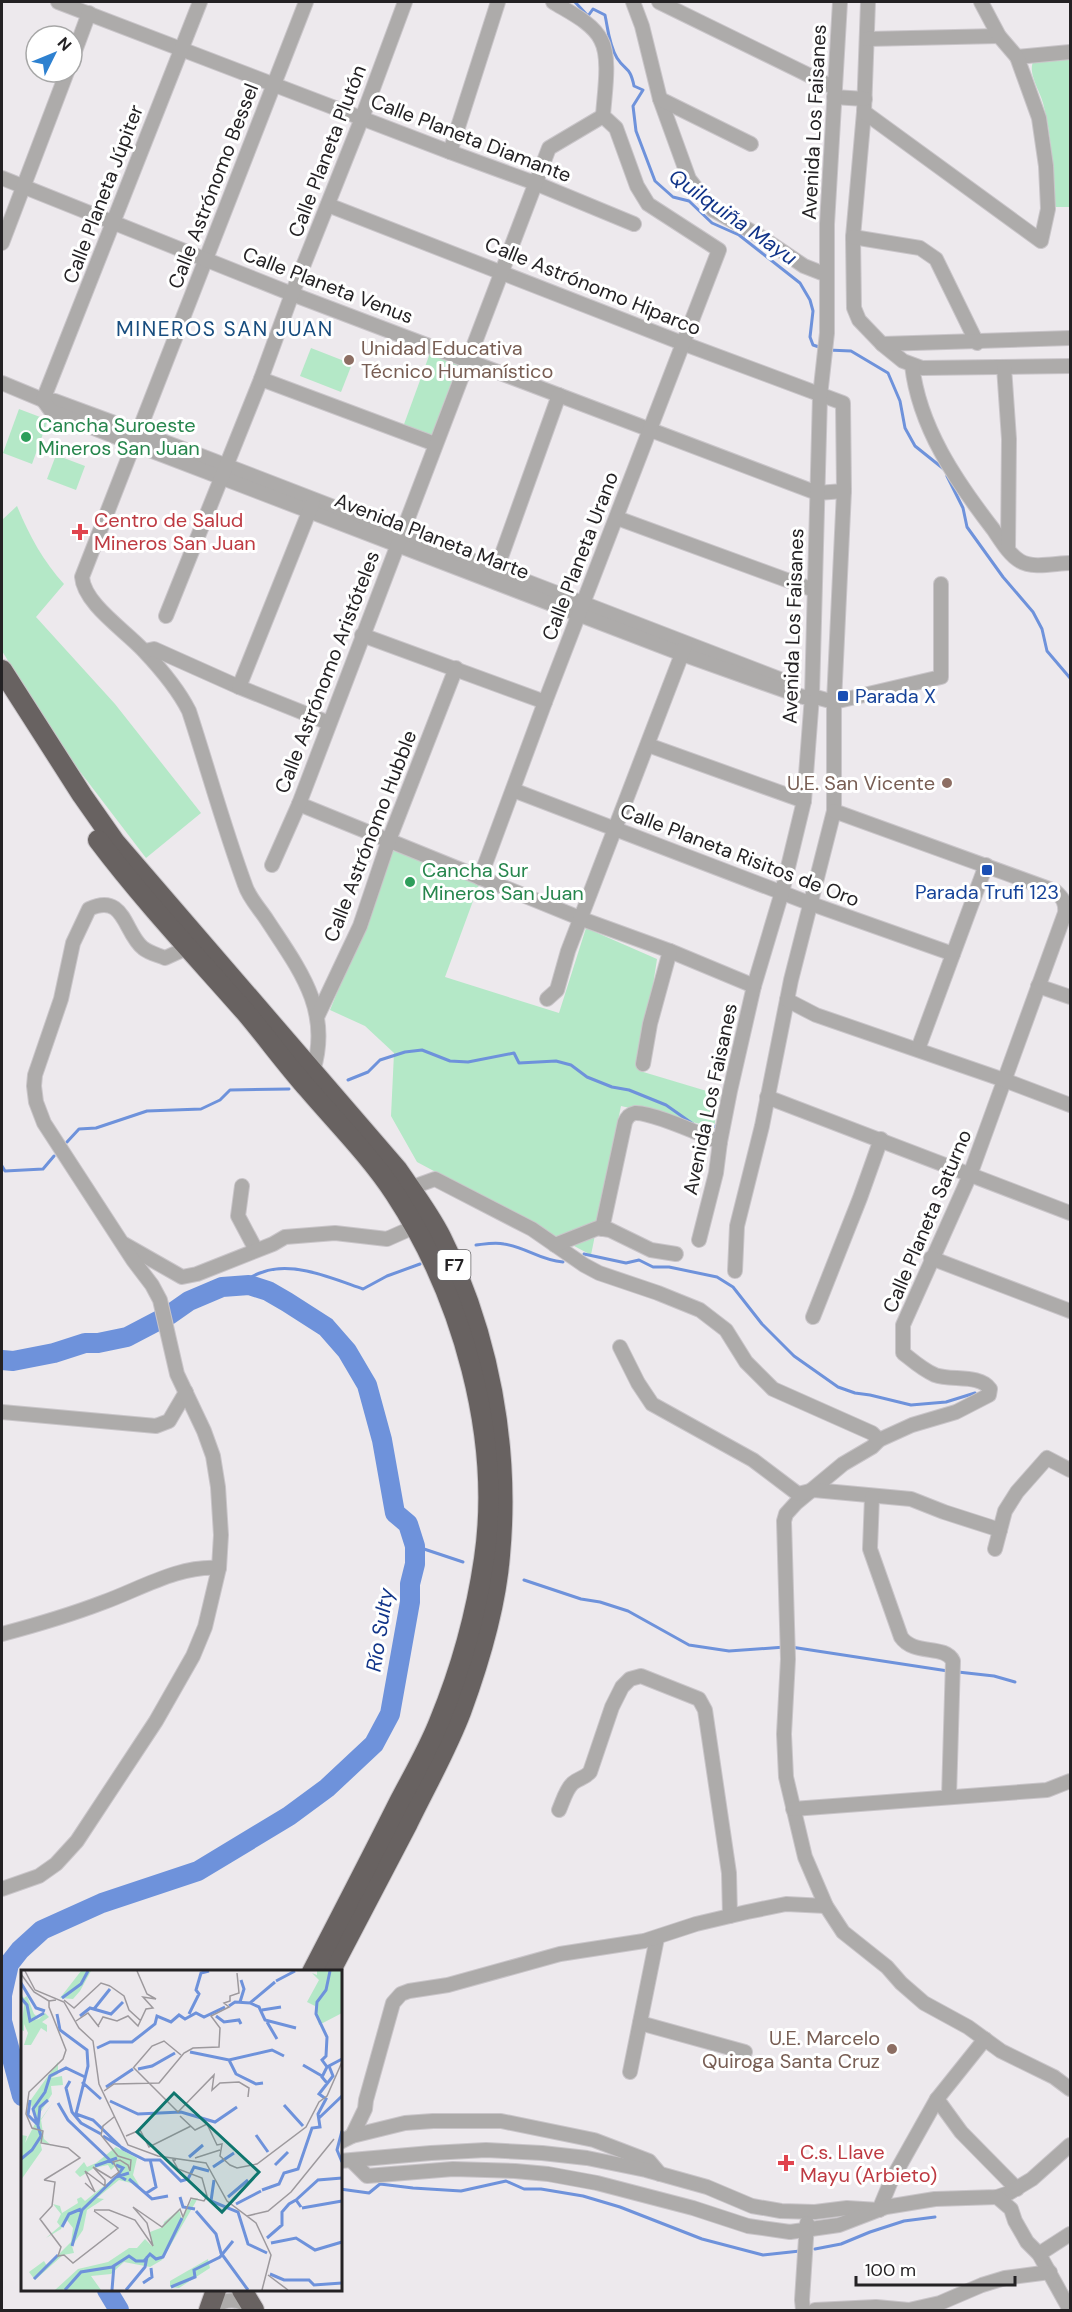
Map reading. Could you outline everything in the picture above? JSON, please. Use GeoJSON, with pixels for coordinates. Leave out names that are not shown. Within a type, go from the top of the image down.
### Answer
{"type":"FeatureCollection","features":[{"type":"Feature","properties":{"kind":"highway","name":"F7"},"geometry":{"type":"LineString","coordinates":[[2,670],[115,842],[397,1169],[441,1237],[472,1313],[487,1368],[496,1412],[502,1479],[500,1555],[490,1615],[474,1674],[446,1748],[331,1970]]}},
{"type":"Feature","properties":{"kind":"highway","name":"F7"},"geometry":{"type":"LineString","coordinates":[[2,696],[118,867],[361,1149],[394,1193],[414,1227],[452,1305],[474,1383],[481,1416],[487,1469],[484,1558],[467,1638],[438,1724],[313,1970]]}},
{"type":"Feature","properties":{"kind":"street","name":"Calle Planeta Diamante"},"geometry":{"type":"LineString","coordinates":[[58,2],[535,183],[634,224]]}},
{"type":"Feature","properties":{"kind":"street","name":"Calle Planeta Júpiter"},"geometry":{"type":"LineString","coordinates":[[43,400],[200,2]]}},
{"type":"Feature","properties":{"kind":"street","name":"Calle Astrónomo Bessel"},"geometry":{"type":"LineString","coordinates":[[145,651],[90,598],[83,586],[84,569],[306,2]]}},
{"type":"Feature","properties":{"kind":"street","name":"Calle Planeta Plutón"},"geometry":{"type":"LineString","coordinates":[[166,616],[261,379],[291,294],[362,118],[405,2]]}},
{"type":"Feature","properties":{"kind":"street"},"geometry":{"type":"LineString","coordinates":[[450,152],[498,2]]}},
{"type":"Feature","properties":{"kind":"street"},"geometry":{"type":"LineString","coordinates":[[554,2],[592,28],[602,40],[606,59],[603,116]]}},
{"type":"Feature","properties":{"kind":"street"},"geometry":{"type":"LineString","coordinates":[[633,2],[642,26],[660,99],[688,179],[713,210],[758,235],[804,266],[827,275]]}},
{"type":"Feature","properties":{"kind":"street"},"geometry":{"type":"LineString","coordinates":[[659,2],[834,92],[864,105],[1041,241],[1048,209],[1046,166],[1039,118],[1017,57],[999,36],[981,2]]}},
{"type":"Feature","properties":{"kind":"street","name":"Avenida Los Faisanes"},"geometry":{"type":"LineString","coordinates":[[699,1240],[716,1173],[720,1142],[754,986],[782,892],[804,801],[812,696],[820,396],[827,333],[827,224],[840,2]]}},
{"type":"Feature","properties":{"kind":"street"},"geometry":{"type":"LineString","coordinates":[[868,2],[864,105],[853,237],[854,308],[859,320],[882,344],[912,365],[935,369],[1071,366]]}},
{"type":"Feature","properties":{"kind":"street"},"geometry":{"type":"LineString","coordinates":[[84,27],[89,13]]}},
{"type":"Feature","properties":{"kind":"street"},"geometry":{"type":"LineString","coordinates":[[867,39],[999,36]]}},
{"type":"Feature","properties":{"kind":"street"},"geometry":{"type":"LineString","coordinates":[[1017,57],[1071,52]]}},
{"type":"Feature","properties":{"kind":"street"},"geometry":{"type":"LineString","coordinates":[[2,243],[62,84]]}},
{"type":"Feature","properties":{"kind":"street"},"geometry":{"type":"LineString","coordinates":[[660,99],[751,144]]}},
{"type":"Feature","properties":{"kind":"street","name":"Calle Astrónomo Aristóteles"},"geometry":{"type":"LineString","coordinates":[[272,865],[299,804],[398,539],[469,361],[549,148],[603,116]]}},
{"type":"Feature","properties":{"kind":"street","name":"Calle Planeta Urano"},"geometry":{"type":"LineString","coordinates":[[480,878],[545,702],[719,250],[648,204],[638,186],[616,128],[603,116]]}},
{"type":"Feature","properties":{"kind":"street","name":"Calle Planeta Venus"},"geometry":{"type":"LineString","coordinates":[[2,178],[291,294],[817,493],[844,491]]}},
{"type":"Feature","properties":{"kind":"street","name":"Calle Astrónomo Hiparco"},"geometry":{"type":"LineString","coordinates":[[328,205],[843,403],[844,491]]}},
{"type":"Feature","properties":{"kind":"street"},"geometry":{"type":"LineString","coordinates":[[853,237],[920,248],[936,259],[977,343]]}},
{"type":"Feature","properties":{"kind":"street"},"geometry":{"type":"LineString","coordinates":[[882,344],[977,343],[1071,338]]}},
{"type":"Feature","properties":{"kind":"street"},"geometry":{"type":"LineString","coordinates":[[912,365],[914,388],[939,449],[973,503],[1008,549],[1019,561],[1031,564],[1071,563]]}},
{"type":"Feature","properties":{"kind":"street"},"geometry":{"type":"LineString","coordinates":[[1004,367],[1009,439],[1008,549]]}},
{"type":"Feature","properties":{"kind":"street"},"geometry":{"type":"LineString","coordinates":[[261,379],[435,444]]}},
{"type":"Feature","properties":{"kind":"street","name":"Avenida Planeta Marte"},"geometry":{"type":"LineString","coordinates":[[2,383],[43,400],[55,400],[136,438],[684,649],[805,689],[812,696],[834,702],[941,677],[941,584]]}},
{"type":"Feature","properties":{"kind":"street"},"geometry":{"type":"LineString","coordinates":[[496,571],[559,395]]}},
{"type":"Feature","properties":{"kind":"street"},"geometry":{"type":"LineString","coordinates":[[735,1271],[737,1226],[762,1126],[809,903],[834,811],[834,702],[844,491]]}},
{"type":"Feature","properties":{"kind":"street"},"geometry":{"type":"LineString","coordinates":[[239,687],[311,505]]}},
{"type":"Feature","properties":{"kind":"street"},"geometry":{"type":"LineString","coordinates":[[617,518],[814,590]]}},
{"type":"Feature","properties":{"kind":"street","name":"Avenida Planeta Marte"},"geometry":{"type":"LineString","coordinates":[[398,539],[496,571],[581,609]]}},
{"type":"Feature","properties":{"kind":"street"},"geometry":{"type":"LineString","coordinates":[[362,635],[545,702]]}},
{"type":"Feature","properties":{"kind":"street"},"geometry":{"type":"LineString","coordinates":[[312,1071],[318,1053],[318,1015],[293,957],[246,888],[189,711],[180,694],[145,651],[154,649],[239,687],[329,723]]}},
{"type":"Feature","properties":{"kind":"street"},"geometry":{"type":"LineString","coordinates":[[547,999],[557,990],[568,951],[684,649]]}},
{"type":"Feature","properties":{"kind":"street","name":"Calle Astrónomo Hubble"},"geometry":{"type":"LineString","coordinates":[[318,1015],[360,926],[389,840],[456,668]]}},
{"type":"Feature","properties":{"kind":"street"},"geometry":{"type":"LineString","coordinates":[[648,745],[804,801]]}},
{"type":"Feature","properties":{"kind":"street","name":"Calle Planeta Risitos de Oro"},"geometry":{"type":"LineString","coordinates":[[513,790],[809,903],[953,954]]}},
{"type":"Feature","properties":{"kind":"street"},"geometry":{"type":"LineString","coordinates":[[299,804],[754,986]]}},
{"type":"Feature","properties":{"kind":"street"},"geometry":{"type":"LineString","coordinates":[[834,811],[986,866],[918,1049]]}},
{"type":"Feature","properties":{"kind":"street","name":"Calle Planeta Saturno"},"geometry":{"type":"LineString","coordinates":[[879,1440],[912,1425],[957,1412],[989,1395],[990,1389],[987,1384],[935,1375],[903,1353],[903,1325],[970,1175],[1065,913],[1066,905],[1055,891],[986,866]]}},
{"type":"Feature","properties":{"kind":"street"},"geometry":{"type":"LineString","coordinates":[[2,1889],[39,1876],[56,1864],[77,1841],[156,1720],[193,1656],[205,1627],[219,1568],[221,1535],[218,1487],[213,1456],[177,1374],[160,1300],[44,1123],[36,1102],[35,1075],[61,999],[73,943],[83,917],[89,909],[105,905],[114,908],[122,915],[142,947],[165,958],[187,948]]}},
{"type":"Feature","properties":{"kind":"street"},"geometry":{"type":"LineString","coordinates":[[643,1064],[650,1024],[670,951]]}},
{"type":"Feature","properties":{"kind":"street"},"geometry":{"type":"LineString","coordinates":[[1038,986],[1071,997]]}},
{"type":"Feature","properties":{"kind":"street"},"geometry":{"type":"LineString","coordinates":[[787,1000],[816,1015],[918,1049],[1071,1105]]}},
{"type":"Feature","properties":{"kind":"street"},"geometry":{"type":"LineString","coordinates":[[767,1097],[1071,1213]]}},
{"type":"Feature","properties":{"kind":"street"},"geometry":{"type":"LineString","coordinates":[[602,1229],[626,1119],[637,1113],[650,1116],[720,1142]]}},
{"type":"Feature","properties":{"kind":"street"},"geometry":{"type":"LineString","coordinates":[[813,1317],[881,1139]]}},
{"type":"Feature","properties":{"kind":"street"},"geometry":{"type":"LineString","coordinates":[[410,1188],[435,1179],[532,1229],[599,1273],[700,1310],[726,1330],[746,1362],[773,1389],[872,1433],[879,1440],[872,1447],[843,1464],[790,1509],[784,1521],[788,1659],[784,1758],[805,1857],[826,1906],[843,1932],[887,1967],[912,1993],[924,2003],[1001,2051],[1054,2077],[1071,2089]]}},
{"type":"Feature","properties":{"kind":"street"},"geometry":{"type":"LineString","coordinates":[[242,1186],[238,1216],[256,1250]]}},
{"type":"Feature","properties":{"kind":"street"},"geometry":{"type":"LineString","coordinates":[[124,1244],[182,1277],[197,1274],[285,1237],[335,1233],[387,1239],[414,1227]]}},
{"type":"Feature","properties":{"kind":"street"},"geometry":{"type":"LineString","coordinates":[[555,1245],[598,1228],[610,1230],[651,1251],[676,1254]]}},
{"type":"Feature","properties":{"kind":"street"},"geometry":{"type":"LineString","coordinates":[[931,1258],[1071,1311]]}},
{"type":"Feature","properties":{"kind":"street"},"geometry":{"type":"LineString","coordinates":[[620,1347],[638,1383],[652,1404],[753,1460],[798,1494],[814,1490],[911,1499],[1000,1530]]}},
{"type":"Feature","properties":{"kind":"street"},"geometry":{"type":"LineString","coordinates":[[2,1412],[156,1426],[169,1421],[186,1392]]}},
{"type":"Feature","properties":{"kind":"street"},"geometry":{"type":"LineString","coordinates":[[995,1549],[1005,1511],[1017,1492],[1047,1458],[1071,1470]]}},
{"type":"Feature","properties":{"kind":"street"},"geometry":{"type":"LineString","coordinates":[[872,1497],[870,1549],[901,1637],[913,1648],[947,1654],[953,1661],[949,1797]]}},
{"type":"Feature","properties":{"kind":"street"},"geometry":{"type":"LineString","coordinates":[[2,1634],[104,1602],[174,1575],[205,1567],[219,1568]]}},
{"type":"Feature","properties":{"kind":"street"},"geometry":{"type":"LineString","coordinates":[[559,1810],[568,1789],[573,1783],[586,1778],[590,1772],[612,1707],[626,1682],[641,1676],[699,1699],[705,1710],[728,1864],[730,1916]]}},
{"type":"Feature","properties":{"kind":"street"},"geometry":{"type":"LineString","coordinates":[[793,1809],[1047,1790],[1071,1781]]}},
{"type":"Feature","properties":{"kind":"street"},"geometry":{"type":"LineString","coordinates":[[346,2139],[365,2109],[393,2003],[401,1994],[448,1985],[560,1954],[657,1938],[730,1916],[786,1904],[826,1906]]}},
{"type":"Feature","properties":{"kind":"street"},"geometry":{"type":"LineString","coordinates":[[630,2072],[657,1938]]}},
{"type":"Feature","properties":{"kind":"street"},"geometry":{"type":"LineString","coordinates":[[640,2023],[745,2052]]}},
{"type":"Feature","properties":{"kind":"street"},"geometry":{"type":"LineString","coordinates":[[879,2210],[891,2181],[937,2099],[985,2039]]}},
{"type":"Feature","properties":{"kind":"street"},"geometry":{"type":"LineString","coordinates":[[937,2099],[961,2132],[1017,2189]]}},
{"type":"Feature","properties":{"kind":"street"},"geometry":{"type":"LineString","coordinates":[[346,2139],[405,2123],[501,2121],[594,2140],[649,2161],[660,2174]]}},
{"type":"Feature","properties":{"kind":"street"},"geometry":{"type":"LineString","coordinates":[[346,2161],[367,2176],[453,2169],[548,2174],[597,2183],[693,2208],[748,2226],[790,2232],[839,2225],[879,2210],[935,2199],[997,2197],[1017,2189],[1047,2168],[1071,2145]]}},
{"type":"Feature","properties":{"kind":"street"},"geometry":{"type":"LineString","coordinates":[[346,2161],[486,2150],[542,2153],[587,2158],[660,2174],[707,2187],[752,2206],[781,2211],[805,2212],[847,2208],[879,2210]]}},
{"type":"Feature","properties":{"kind":"street"},"geometry":{"type":"LineString","coordinates":[[997,2197],[1011,2209],[1027,2242],[1039,2254],[1071,2310]]}},
{"type":"Feature","properties":{"kind":"street"},"geometry":{"type":"LineString","coordinates":[[803,2310],[808,2230],[805,2212]]}},
{"type":"Feature","properties":{"kind":"street"},"geometry":{"type":"LineString","coordinates":[[1039,2254],[1071,2234]]}},
{"type":"Feature","properties":{"kind":"street"},"geometry":{"type":"LineString","coordinates":[[815,2310],[876,2307],[909,2310],[940,2303],[1005,2278],[1050,2272]]}},
{"type":"Feature","properties":{"kind":"green space"},"geometry":{"type":"Polygon","coordinates":[[[1070,58],[1070,207],[1054,207],[1048,128],[1032,67],[1033,62],[1070,58]]]}},
{"type":"Feature","properties":{"kind":"green space"},"geometry":{"type":"Polygon","coordinates":[[[311,348],[352,364],[341,392],[300,376],[311,348]]]}},
{"type":"Feature","properties":{"kind":"green space"},"geometry":{"type":"Polygon","coordinates":[[[430,353],[459,362],[431,437],[403,427],[430,353]]]}},
{"type":"Feature","properties":{"kind":"green space","name":"Cancha Suroeste Mineros San Juan"},"geometry":{"type":"Polygon","coordinates":[[[19,409],[48,420],[32,464],[3,453],[19,409]]]}},
{"type":"Feature","properties":{"kind":"green space"},"geometry":{"type":"Polygon","coordinates":[[[56,455],[85,466],[76,490],[47,479],[56,455]]]}},
{"type":"Feature","properties":{"kind":"green space"},"geometry":{"type":"Polygon","coordinates":[[[17,506],[37,547],[64,584],[36,617],[115,704],[201,813],[146,858],[62,748],[2,651],[2,520],[17,506]]]}},
{"type":"Feature","properties":{"kind":"green space"},"geometry":{"type":"Polygon","coordinates":[[[391,850],[480,882],[445,977],[559,1013],[586,928],[657,959],[640,1071],[720,1095],[714,1127],[621,1106],[591,1255],[417,1162],[391,1116],[394,1053],[365,1026],[330,1010],[363,929],[391,850]]]}},
{"type":"Feature","properties":{"kind":"waterway","name":"Quilquiña Mayu"},"geometry":{"type":"LineString","coordinates":[[575,2],[588,16],[593,9],[605,15],[614,53],[629,72],[634,86],[643,90],[633,106],[636,131],[655,181],[673,197],[689,201],[712,223],[739,235],[800,283],[810,300],[813,311],[810,337],[813,345],[822,348]]}},
{"type":"Feature","properties":{"kind":"waterway","name":"Quilquiña Mayu"},"geometry":{"type":"LineString","coordinates":[[828,350],[851,351],[888,373],[900,401],[905,428],[915,446],[945,470]]}},
{"type":"Feature","properties":{"kind":"waterway","name":"Quilquiña Mayu"},"geometry":{"type":"LineString","coordinates":[[947,476],[963,508],[967,527],[1003,577],[1033,612],[1042,629],[1047,651],[1070,678]]}},
{"type":"Feature","properties":{"kind":"waterway"},"geometry":{"type":"LineString","coordinates":[[348,1080],[368,1072],[380,1060],[405,1052],[422,1050],[450,1061],[468,1062],[514,1053],[519,1063],[556,1061],[571,1065],[587,1077],[666,1105],[693,1124]]}},
{"type":"Feature","properties":{"kind":"waterway"},"geometry":{"type":"LineString","coordinates":[[67,1142],[79,1129],[96,1128],[147,1111],[201,1109],[220,1100],[230,1090],[289,1089]]}},
{"type":"Feature","properties":{"kind":"waterway"},"geometry":{"type":"LineString","coordinates":[[701,1128],[717,1126]]}},
{"type":"Feature","properties":{"kind":"waterway"},"geometry":{"type":"LineString","coordinates":[[2,1166],[5,1171],[43,1169],[54,1156]]}},
{"type":"Feature","properties":{"kind":"waterway"},"geometry":{"type":"LineString","coordinates":[[476,1245],[504,1244],[563,1262]]}},
{"type":"Feature","properties":{"kind":"waterway"},"geometry":{"type":"LineString","coordinates":[[584,1254],[626,1263],[639,1260],[653,1267],[669,1267],[717,1277],[733,1287],[762,1324],[794,1356],[838,1387],[911,1405],[946,1402],[975,1393]]}},
{"type":"Feature","properties":{"kind":"waterway"},"geometry":{"type":"LineString","coordinates":[[233,1287],[259,1273],[288,1269],[327,1276],[363,1289],[387,1276],[420,1264]]}},
{"type":"Feature","properties":{"kind":"waterway","name":"Río Sulty"},"geometry":{"type":"LineString","coordinates":[[2,1360],[13,1361],[54,1353],[85,1343],[98,1343],[127,1337],[169,1315],[189,1301],[222,1287],[249,1285],[268,1291],[326,1327],[347,1351],[367,1385],[382,1440],[395,1513],[408,1524],[415,1546],[410,1602],[390,1714],[374,1744],[327,1788],[289,1816],[198,1871],[102,1903],[42,1930],[20,1950],[9,1964],[2,1995],[2,2021],[21,2092]]}},
{"type":"Feature","properties":{"kind":"waterway"},"geometry":{"type":"LineString","coordinates":[[415,1546],[463,1562]]}},
{"type":"Feature","properties":{"kind":"waterway"},"geometry":{"type":"LineString","coordinates":[[524,1580],[581,1599],[628,1611],[689,1645],[729,1651],[785,1647]]}},
{"type":"Feature","properties":{"kind":"waterway"},"geometry":{"type":"LineString","coordinates":[[791,1647],[948,1671]]}},
{"type":"Feature","properties":{"kind":"waterway"},"geometry":{"type":"LineString","coordinates":[[958,1672],[994,1676],[1015,1682]]}},
{"type":"Feature","properties":{"kind":"waterway"},"geometry":{"type":"LineString","coordinates":[[2,1956],[9,1964]]}},
{"type":"Feature","properties":{"kind":"waterway"},"geometry":{"type":"LineString","coordinates":[[342,2189],[369,2193],[380,2184],[461,2191],[506,2181],[524,2189],[541,2189],[583,2196],[620,2207],[702,2239],[763,2255],[800,2251]]}},
{"type":"Feature","properties":{"kind":"waterway"},"geometry":{"type":"LineString","coordinates":[[815,2249],[841,2244],[904,2221],[935,2217]]}},
{"type":"Feature","properties":{"kind":"waterway","name":"Río Sulty"},"geometry":{"type":"LineString","coordinates":[[108,2291],[119,2310]]}},
{"type":"Feature","properties":{"kind":"place","name":"Unidad Educativa Técnico Humanístico"},"geometry":{"type":"Point","coordinates":[349,360]}},
{"type":"Feature","properties":{"kind":"place","name":"Cancha Suroeste Mineros San Juan"},"geometry":{"type":"Point","coordinates":[26,437]}},
{"type":"Feature","properties":{"kind":"place","name":"Centro de Salud Mineros San Juan"},"geometry":{"type":"Point","coordinates":[80,532]}},
{"type":"Feature","properties":{"kind":"place","name":"Parada X"},"geometry":{"type":"Point","coordinates":[843,696]}},
{"type":"Feature","properties":{"kind":"place","name":"U.E. San Vicente"},"geometry":{"type":"Point","coordinates":[947,783]}},
{"type":"Feature","properties":{"kind":"place","name":"Parada Trufi 123"},"geometry":{"type":"Point","coordinates":[987,870]}},
{"type":"Feature","properties":{"kind":"place","name":"Cancha Sur Mineros San Juan"},"geometry":{"type":"Point","coordinates":[410,882]}},
{"type":"Feature","properties":{"kind":"place","name":"U.E. Marcelo Quiroga Santa Cruz"},"geometry":{"type":"Point","coordinates":[892,2049]}},
{"type":"Feature","properties":{"kind":"place","name":"C.s. Llave Mayu (Arbieto)"},"geometry":{"type":"Point","coordinates":[786,2163]}},
{"type":"Feature","properties":{"kind":"district","name":"MINEROS SAN JUAN"},"geometry":{"type":"Point","coordinates":[225,329]}}]}
